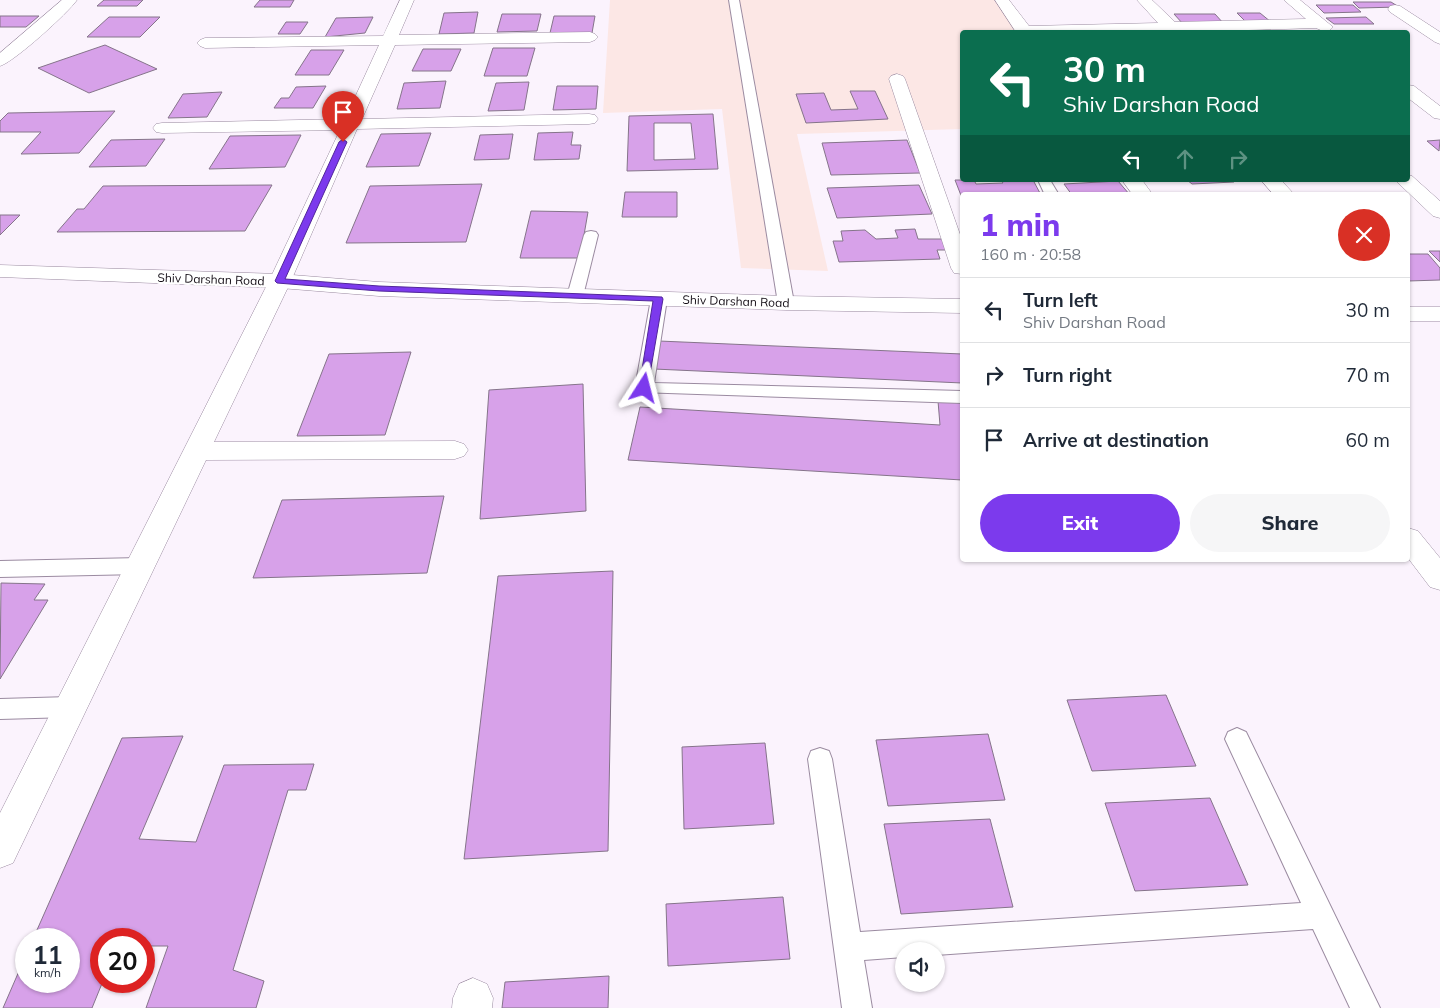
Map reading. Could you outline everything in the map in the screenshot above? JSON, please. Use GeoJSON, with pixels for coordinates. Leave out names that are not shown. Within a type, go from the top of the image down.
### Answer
{"type":"FeatureCollection","features":[{"type":"Feature","properties":{"kind":"street"},"geometry":{"type":"LineString","coordinates":[[0,61],[70,0]]}},
{"type":"Feature","properties":{"kind":"street"},"geometry":{"type":"LineString","coordinates":[[0,850],[280,281],[407,0]]}},
{"type":"Feature","properties":{"kind":"street"},"geometry":{"type":"LineString","coordinates":[[1002,0],[1023,30]]}},
{"type":"Feature","properties":{"kind":"street"},"geometry":{"type":"LineString","coordinates":[[1144,0],[1174,30],[1320,22]]}},
{"type":"Feature","properties":{"kind":"street"},"geometry":{"type":"LineString","coordinates":[[1291,0],[1330,30]]}},
{"type":"Feature","properties":{"kind":"street"},"geometry":{"type":"LineString","coordinates":[[1395,9],[1440,40]]}},
{"type":"Feature","properties":{"kind":"street"},"geometry":{"type":"LineString","coordinates":[[205,42],[590,36]]}},
{"type":"Feature","properties":{"kind":"street"},"geometry":{"type":"LineString","coordinates":[[897,79],[960,262]]}},
{"type":"Feature","properties":{"kind":"street"},"geometry":{"type":"LineString","coordinates":[[1410,91],[1439,112]]}},
{"type":"Feature","properties":{"kind":"street"},"geometry":{"type":"LineString","coordinates":[[1410,112],[1439,112]]}},
{"type":"Feature","properties":{"kind":"street"},"geometry":{"type":"LineString","coordinates":[[162,128],[590,119]]}},
{"type":"Feature","properties":{"kind":"street"},"geometry":{"type":"LineString","coordinates":[[1407,182],[1440,212]]}},
{"type":"Feature","properties":{"kind":"street","name":"Shiv Darshan Road"},"geometry":{"type":"LineString","coordinates":[[0,271],[280,281],[379,289],[786,303],[960,306]]}},
{"type":"Feature","properties":{"kind":"street"},"geometry":{"type":"LineString","coordinates":[[1410,314],[1440,314]]}},
{"type":"Feature","properties":{"kind":"street"},"geometry":{"type":"LineString","coordinates":[[196,451],[455,450]]}},
{"type":"Feature","properties":{"kind":"street"},"geometry":{"type":"LineString","coordinates":[[1410,541],[1440,579]]}},
{"type":"Feature","properties":{"kind":"lane"},"geometry":{"type":"LineString","coordinates":[[734,0],[786,303]]}},
{"type":"Feature","properties":{"kind":"lane"},"geometry":{"type":"LineString","coordinates":[[575,296],[591,235]]}},
{"type":"Feature","properties":{"kind":"lane"},"geometry":{"type":"LineString","coordinates":[[658,299],[644,388],[960,397]]}},
{"type":"Feature","properties":{"kind":"lane"},"geometry":{"type":"LineString","coordinates":[[0,569],[140,566]]}},
{"type":"Feature","properties":{"kind":"lane"},"geometry":{"type":"LineString","coordinates":[[0,709],[70,707]]}},
{"type":"Feature","properties":{"kind":"lane"},"geometry":{"type":"LineString","coordinates":[[1237,738],[1365,1008]]}},
{"type":"Feature","properties":{"kind":"lane"},"geometry":{"type":"LineString","coordinates":[[820,759],[857,1008]]}},
{"type":"Feature","properties":{"kind":"lane"},"geometry":{"type":"LineString","coordinates":[[848,947],[1321,915]]}},
{"type":"Feature","properties":{"kind":"shaded area"},"geometry":{"type":"Polygon","coordinates":[[[610,0],[1002,0],[1023,30],[960,30],[960,129],[797,134],[828,271],[741,268],[722,109],[603,113],[610,0]]]}},
{"type":"Feature","properties":{"kind":"building"},"geometry":{"type":"Polygon","coordinates":[[[104,0],[143,0],[137,6],[97,6],[104,0]]]}},
{"type":"Feature","properties":{"kind":"building"},"geometry":{"type":"Polygon","coordinates":[[[260,0],[294,0],[290,7],[254,7],[260,0]]]}},
{"type":"Feature","properties":{"kind":"building"},"geometry":{"type":"Polygon","coordinates":[[[1353,2],[1391,2],[1399,7],[1359,8],[1353,2]]]}},
{"type":"Feature","properties":{"kind":"building"},"geometry":{"type":"Polygon","coordinates":[[[1316,5],[1353,5],[1361,12],[1324,13],[1316,5]]]}},
{"type":"Feature","properties":{"kind":"building"},"geometry":{"type":"Polygon","coordinates":[[[478,12],[474,33],[439,34],[444,13],[478,12]]]}},
{"type":"Feature","properties":{"kind":"building"},"geometry":{"type":"Polygon","coordinates":[[[1237,13],[1260,13],[1271,22],[1247,23],[1237,13]]]}},
{"type":"Feature","properties":{"kind":"building"},"geometry":{"type":"Polygon","coordinates":[[[502,14],[541,14],[537,31],[497,32],[502,14]]]}},
{"type":"Feature","properties":{"kind":"building"},"geometry":{"type":"Polygon","coordinates":[[[1174,14],[1215,14],[1224,24],[1183,24],[1174,14]]]}},
{"type":"Feature","properties":{"kind":"building"},"geometry":{"type":"Polygon","coordinates":[[[0,16],[39,16],[26,27],[0,27],[0,16]]]}},
{"type":"Feature","properties":{"kind":"building"},"geometry":{"type":"Polygon","coordinates":[[[554,16],[595,16],[592,33],[550,33],[554,16]]]}},
{"type":"Feature","properties":{"kind":"building"},"geometry":{"type":"Polygon","coordinates":[[[109,17],[160,17],[140,37],[87,37],[109,17]]]}},
{"type":"Feature","properties":{"kind":"building"},"geometry":{"type":"Polygon","coordinates":[[[373,17],[365,33],[325,37],[336,18],[373,17]]]}},
{"type":"Feature","properties":{"kind":"building"},"geometry":{"type":"Polygon","coordinates":[[[1366,17],[1374,24],[1334,24],[1326,18],[1366,17]]]}},
{"type":"Feature","properties":{"kind":"building"},"geometry":{"type":"Polygon","coordinates":[[[286,22],[308,22],[300,34],[278,34],[286,22]]]}},
{"type":"Feature","properties":{"kind":"building"},"geometry":{"type":"Polygon","coordinates":[[[105,45],[157,69],[89,93],[38,68],[105,45]]]}},
{"type":"Feature","properties":{"kind":"building"},"geometry":{"type":"Polygon","coordinates":[[[493,48],[535,48],[527,76],[484,76],[493,48]]]}},
{"type":"Feature","properties":{"kind":"building"},"geometry":{"type":"Polygon","coordinates":[[[423,49],[461,49],[451,71],[412,71],[423,49]]]}},
{"type":"Feature","properties":{"kind":"building"},"geometry":{"type":"Polygon","coordinates":[[[311,50],[344,50],[329,75],[295,75],[311,50]]]}},
{"type":"Feature","properties":{"kind":"building"},"geometry":{"type":"Polygon","coordinates":[[[446,81],[440,108],[397,109],[404,83],[446,81]]]}},
{"type":"Feature","properties":{"kind":"building"},"geometry":{"type":"Polygon","coordinates":[[[529,82],[524,110],[488,111],[496,83],[529,82]]]}},
{"type":"Feature","properties":{"kind":"building"},"geometry":{"type":"Polygon","coordinates":[[[326,86],[313,108],[274,108],[281,98],[289,98],[296,87],[326,86]]]}},
{"type":"Feature","properties":{"kind":"building"},"geometry":{"type":"Polygon","coordinates":[[[557,86],[598,86],[596,109],[553,110],[557,86]]]}},
{"type":"Feature","properties":{"kind":"building"},"geometry":{"type":"Polygon","coordinates":[[[850,91],[875,91],[888,119],[806,123],[796,94],[824,93],[831,110],[858,109],[850,91]]]}},
{"type":"Feature","properties":{"kind":"building"},"geometry":{"type":"Polygon","coordinates":[[[222,92],[207,117],[168,118],[183,94],[222,92]]]}},
{"type":"Feature","properties":{"kind":"building"},"geometry":{"type":"Polygon","coordinates":[[[115,111],[79,153],[21,154],[41,132],[0,132],[0,121],[8,113],[115,111]]]}},
{"type":"Feature","properties":{"kind":"building"},"geometry":{"type":"Polygon","coordinates":[[[713,114],[718,169],[627,171],[629,116],[713,114]],[[654,123],[654,160],[695,159],[691,123],[654,123]]]}},
{"type":"Feature","properties":{"kind":"building"},"geometry":{"type":"Polygon","coordinates":[[[573,132],[571,145],[581,145],[579,159],[534,160],[538,133],[573,132]]]}},
{"type":"Feature","properties":{"kind":"building"},"geometry":{"type":"Polygon","coordinates":[[[431,133],[419,166],[366,167],[381,134],[431,133]]]}},
{"type":"Feature","properties":{"kind":"building"},"geometry":{"type":"Polygon","coordinates":[[[513,134],[509,159],[474,160],[480,135],[513,134]]]}},
{"type":"Feature","properties":{"kind":"building"},"geometry":{"type":"Polygon","coordinates":[[[301,135],[285,167],[209,169],[230,136],[301,135]]]}},
{"type":"Feature","properties":{"kind":"building"},"geometry":{"type":"Polygon","coordinates":[[[165,139],[146,166],[89,167],[111,140],[165,139]]]}},
{"type":"Feature","properties":{"kind":"building"},"geometry":{"type":"Polygon","coordinates":[[[907,140],[920,173],[831,175],[822,143],[907,140]]]}},
{"type":"Feature","properties":{"kind":"building"},"geometry":{"type":"Polygon","coordinates":[[[1440,140],[1439,151],[1427,141],[1440,140]]]}},
{"type":"Feature","properties":{"kind":"building"},"geometry":{"type":"Polygon","coordinates":[[[955,180],[975,182],[976,184],[1034,182],[1039,192],[960,192],[955,180]]]}},
{"type":"Feature","properties":{"kind":"building"},"geometry":{"type":"Polygon","coordinates":[[[1119,182],[1127,192],[1070,192],[1064,184],[1119,182]]]}},
{"type":"Feature","properties":{"kind":"building"},"geometry":{"type":"Polygon","coordinates":[[[1190,182],[1234,182],[1192,184],[1190,182]]]}},
{"type":"Feature","properties":{"kind":"building"},"geometry":{"type":"Polygon","coordinates":[[[482,184],[466,242],[346,243],[370,186],[482,184]]]}},
{"type":"Feature","properties":{"kind":"building"},"geometry":{"type":"Polygon","coordinates":[[[272,185],[245,231],[57,232],[77,209],[84,209],[103,186],[272,185]]]}},
{"type":"Feature","properties":{"kind":"building"},"geometry":{"type":"Polygon","coordinates":[[[919,185],[932,214],[837,218],[827,188],[919,185]]]}},
{"type":"Feature","properties":{"kind":"building"},"geometry":{"type":"Polygon","coordinates":[[[625,192],[677,192],[677,217],[622,217],[625,192]]]}},
{"type":"Feature","properties":{"kind":"building"},"geometry":{"type":"Polygon","coordinates":[[[531,211],[588,212],[580,258],[520,258],[531,211]]]}},
{"type":"Feature","properties":{"kind":"building"},"geometry":{"type":"Polygon","coordinates":[[[0,215],[20,215],[0,235],[0,215]]]}},
{"type":"Feature","properties":{"kind":"building"},"geometry":{"type":"Polygon","coordinates":[[[915,229],[918,239],[942,239],[947,250],[937,250],[940,259],[839,262],[833,241],[843,241],[841,231],[865,230],[876,239],[898,238],[895,230],[915,229]]]}},
{"type":"Feature","properties":{"kind":"building"},"geometry":{"type":"Polygon","coordinates":[[[1429,251],[1440,251],[1440,262],[1429,251]]]}},
{"type":"Feature","properties":{"kind":"building"},"geometry":{"type":"Polygon","coordinates":[[[1410,254],[1428,254],[1440,268],[1440,280],[1410,281],[1410,254]]]}},
{"type":"Feature","properties":{"kind":"building"},"geometry":{"type":"Polygon","coordinates":[[[659,341],[960,354],[960,383],[654,369],[659,341]]]}},
{"type":"Feature","properties":{"kind":"building"},"geometry":{"type":"Polygon","coordinates":[[[411,352],[385,435],[297,436],[329,354],[411,352]]]}},
{"type":"Feature","properties":{"kind":"building"},"geometry":{"type":"Polygon","coordinates":[[[583,384],[586,511],[480,519],[489,390],[583,384]]]}},
{"type":"Feature","properties":{"kind":"building"},"geometry":{"type":"Polygon","coordinates":[[[938,401],[960,402],[960,480],[628,460],[640,407],[940,425],[938,401]]]}},
{"type":"Feature","properties":{"kind":"building"},"geometry":{"type":"Polygon","coordinates":[[[444,496],[427,573],[253,578],[282,500],[444,496]]]}},
{"type":"Feature","properties":{"kind":"building"},"geometry":{"type":"Polygon","coordinates":[[[613,571],[608,851],[464,859],[498,576],[613,571]]]}},
{"type":"Feature","properties":{"kind":"building"},"geometry":{"type":"Polygon","coordinates":[[[1,583],[45,584],[34,600],[48,600],[0,679],[1,583]]]}},
{"type":"Feature","properties":{"kind":"building"},"geometry":{"type":"Polygon","coordinates":[[[1166,695],[1196,766],[1092,771],[1067,700],[1166,695]]]}},
{"type":"Feature","properties":{"kind":"building"},"geometry":{"type":"Polygon","coordinates":[[[988,734],[1005,800],[888,806],[876,740],[988,734]]]}},
{"type":"Feature","properties":{"kind":"building"},"geometry":{"type":"Polygon","coordinates":[[[183,736],[139,839],[196,842],[224,765],[314,764],[306,790],[288,790],[233,970],[264,981],[256,1008],[146,1008],[151,993],[155,993],[155,983],[168,946],[155,946],[155,928],[90,928],[90,993],[98,993],[92,1008],[3,1008],[15,980],[15,993],[80,993],[80,928],[38,928],[122,738],[183,736]]]}},
{"type":"Feature","properties":{"kind":"building"},"geometry":{"type":"Polygon","coordinates":[[[765,743],[774,824],[684,829],[682,747],[765,743]]]}},
{"type":"Feature","properties":{"kind":"building"},"geometry":{"type":"Polygon","coordinates":[[[1210,798],[1248,885],[1135,891],[1105,803],[1210,798]]]}},
{"type":"Feature","properties":{"kind":"building"},"geometry":{"type":"Polygon","coordinates":[[[990,819],[1013,907],[901,914],[884,824],[990,819]]]}},
{"type":"Feature","properties":{"kind":"building"},"geometry":{"type":"Polygon","coordinates":[[[783,897],[790,959],[668,966],[666,904],[783,897]]]}},
{"type":"Feature","properties":{"kind":"building"},"geometry":{"type":"Polygon","coordinates":[[[609,976],[608,1008],[502,1008],[505,982],[609,976]]]}},
{"type":"Feature","properties":{"kind":"route"},"geometry":{"type":"LineString","coordinates":[[343,142],[280,281],[379,289],[658,299],[644,388]]}}]}
